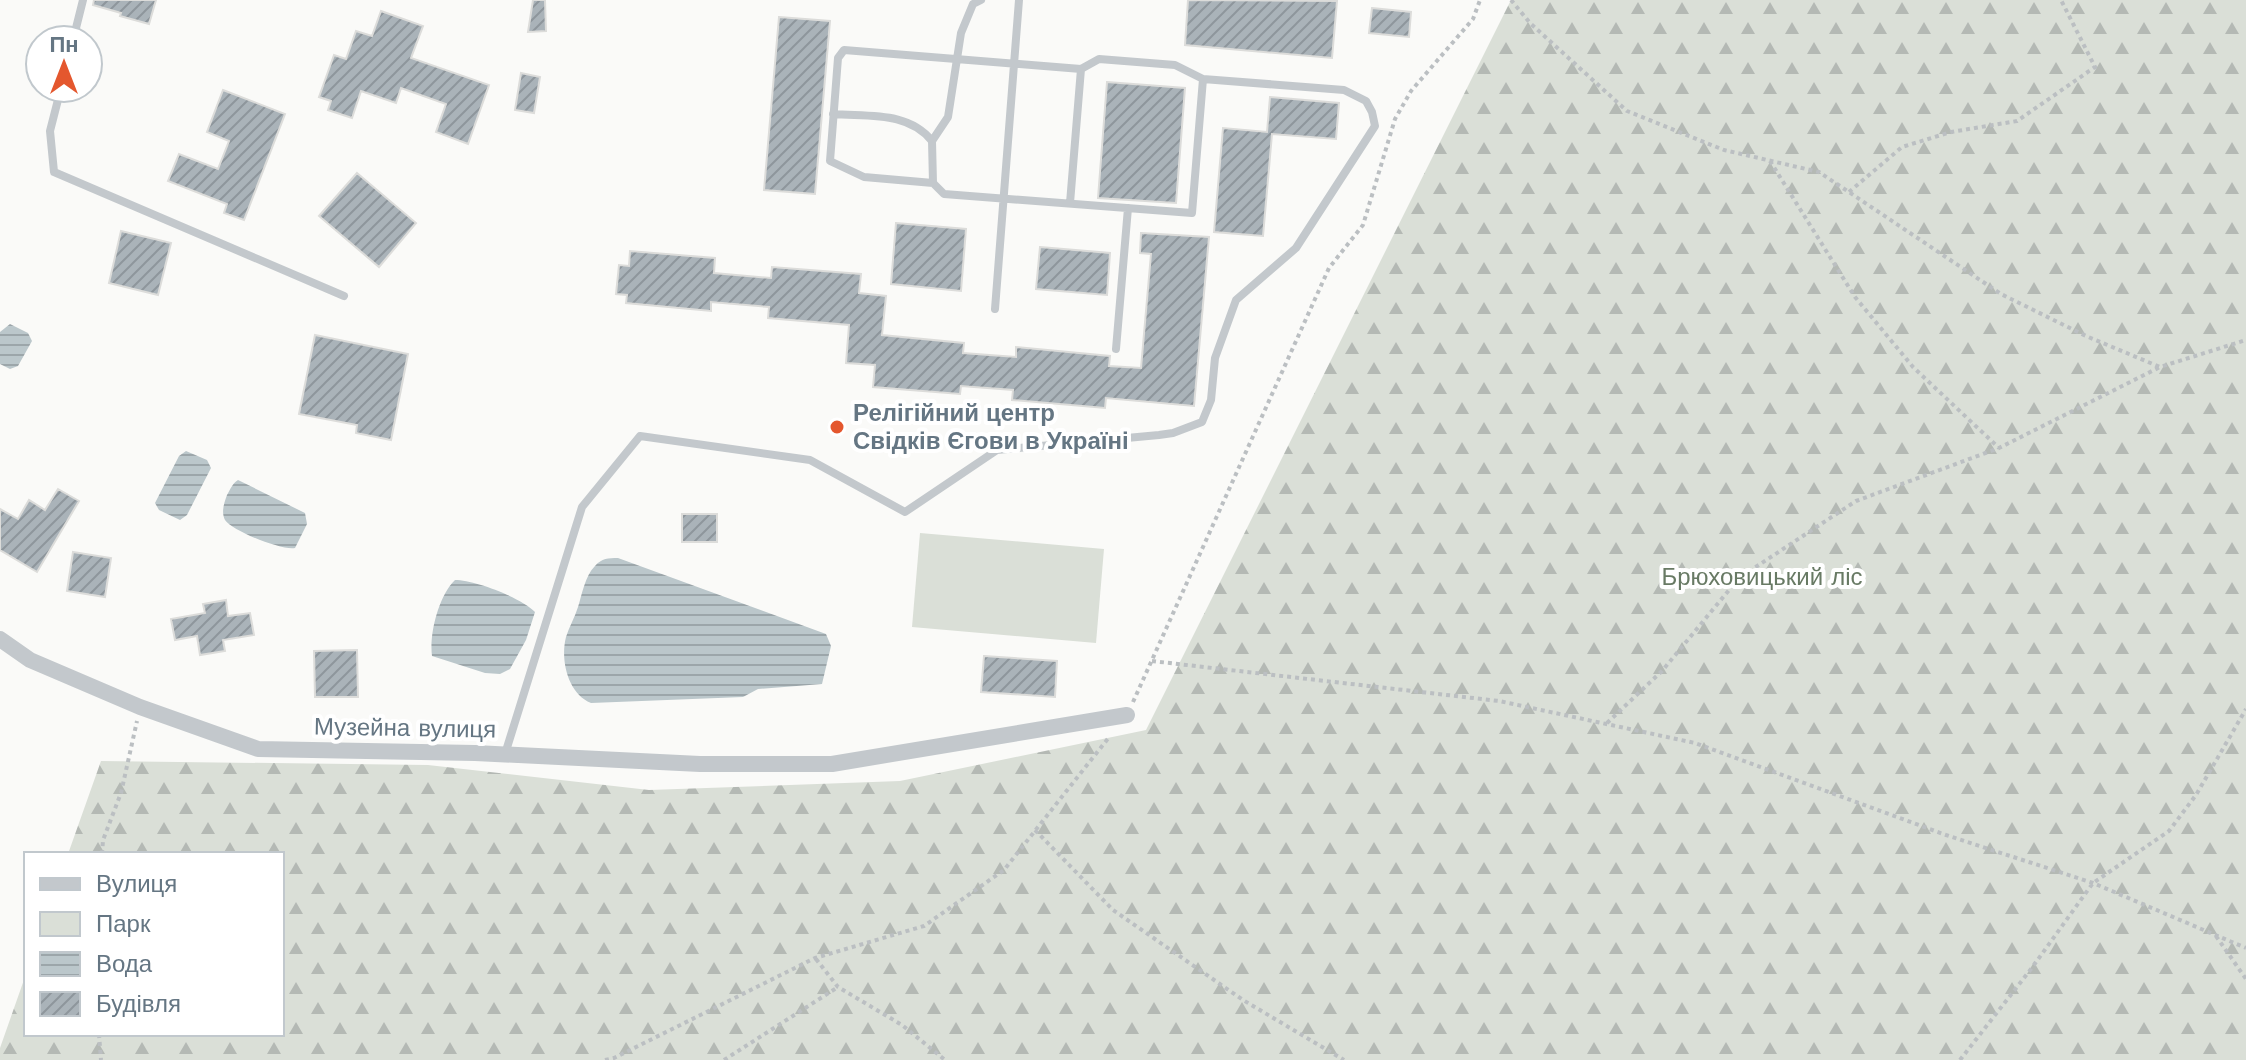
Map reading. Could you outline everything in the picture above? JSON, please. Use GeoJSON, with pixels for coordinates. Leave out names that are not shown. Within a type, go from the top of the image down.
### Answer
{"type":"FeatureCollection","features":[{"type":"Feature","properties":{"kind":"street","name":"Музейна вулиця"},"geometry":{"type":"LineString","coordinates":[[0,639],[30,660],[140,707],[258,749],[505,754],[700,764],[832,764],[1127,715]]}},
{"type":"Feature","properties":{"kind":"lane"},"geometry":{"type":"LineString","coordinates":[[77,24],[83,0]]}},
{"type":"Feature","properties":{"kind":"lane"},"geometry":{"type":"LineString","coordinates":[[933,183],[932,141],[948,117],[961,33],[973,4],[981,0]]}},
{"type":"Feature","properties":{"kind":"lane"},"geometry":{"type":"LineString","coordinates":[[995,309],[1019,0]]}},
{"type":"Feature","properties":{"kind":"lane"},"geometry":{"type":"LineString","coordinates":[[505,754],[582,507],[640,436],[810,460],[905,512],[997,450],[1159,435],[1202,422],[1211,400],[1215,358],[1236,300],[1296,248],[1375,126],[1366,101],[1344,90],[1203,79],[1175,65],[1099,59],[1081,69],[844,50],[838,58],[830,161],[864,177],[933,183],[944,194],[1003,199],[1192,213],[1203,79]]}},
{"type":"Feature","properties":{"kind":"lane"},"geometry":{"type":"LineString","coordinates":[[1070,203],[1081,69]]}},
{"type":"Feature","properties":{"kind":"lane"},"geometry":{"type":"LineString","coordinates":[[57,104],[50,131],[54,172],[344,296]]}},
{"type":"Feature","properties":{"kind":"lane"},"geometry":{"type":"LineString","coordinates":[[833,114],[902,119],[922,129],[932,141]]}},
{"type":"Feature","properties":{"kind":"lane"},"geometry":{"type":"LineString","coordinates":[[1116,349],[1128,208]]}},
{"type":"Feature","properties":{"kind":"path"},"geometry":{"type":"LineString","coordinates":[[605,1060],[815,958],[924,926],[1004,870],[1127,715],[1329,268],[1363,225],[1395,119],[1411,91],[1473,19],[1480,0]]}},
{"type":"Feature","properties":{"kind":"path"},"geometry":{"type":"LineString","coordinates":[[1511,0],[1530,23],[1627,111],[1724,150],[1819,172],[2001,294],[2086,336],[2160,367]]}},
{"type":"Feature","properties":{"kind":"path"},"geometry":{"type":"LineString","coordinates":[[1849,192],[1902,147],[1951,132],[2017,121],[2095,67],[2061,0]]}},
{"type":"Feature","properties":{"kind":"path"},"geometry":{"type":"LineString","coordinates":[[1770,161],[1855,297],[1913,367],[1999,448]]}},
{"type":"Feature","properties":{"kind":"path"},"geometry":{"type":"LineString","coordinates":[[1606,724],[1662,671],[1739,578],[1856,501],[1999,448],[2160,367],[2246,340]]}},
{"type":"Feature","properties":{"kind":"path"},"geometry":{"type":"LineString","coordinates":[[1152,661],[1499,701],[1695,743],[1946,835],[2093,883],[2246,948]]}},
{"type":"Feature","properties":{"kind":"path"},"geometry":{"type":"LineString","coordinates":[[102,852],[103,840],[121,793],[140,707]]}},
{"type":"Feature","properties":{"kind":"path"},"geometry":{"type":"LineString","coordinates":[[1960,1060],[2093,883],[2169,831],[2196,795],[2246,709]]}},
{"type":"Feature","properties":{"kind":"path"},"geometry":{"type":"LineString","coordinates":[[1035,830],[1113,910],[1243,1000],[1344,1060]]}},
{"type":"Feature","properties":{"kind":"path"},"geometry":{"type":"LineString","coordinates":[[2214,934],[2246,979]]}},
{"type":"Feature","properties":{"kind":"path"},"geometry":{"type":"LineString","coordinates":[[815,958],[838,987],[902,1025],[945,1060]]}},
{"type":"Feature","properties":{"kind":"path"},"geometry":{"type":"LineString","coordinates":[[724,1060],[838,987]]}},
{"type":"Feature","properties":{"kind":"path"},"geometry":{"type":"LineString","coordinates":[[99,1036],[101,1060]]}},
{"type":"Feature","properties":{"kind":"green space","name":"Брюховицький ліс"},"geometry":{"type":"Polygon","coordinates":[[[1511,0],[2246,0],[2246,1060],[0,1060],[0,1048],[24,980],[24,1036],[284,1036],[284,852],[69,852],[101,761],[428,765],[649,790],[900,781],[1146,730],[1511,0]]]}},
{"type":"Feature","properties":{"kind":"green space"},"geometry":{"type":"Polygon","coordinates":[[[920,533],[1104,549],[1096,643],[912,627],[920,533]]]}},
{"type":"Feature","properties":{"kind":"water"},"geometry":{"type":"Polygon","coordinates":[[[10,324],[28,333],[32,341],[18,366],[10,369],[0,364],[0,332],[10,324]]]}},
{"type":"Feature","properties":{"kind":"water"},"geometry":{"type":"Polygon","coordinates":[[[186,451],[207,460],[211,468],[187,515],[180,520],[159,510],[155,503],[179,456],[186,451]]]}},
{"type":"Feature","properties":{"kind":"water"},"geometry":{"type":"Polygon","coordinates":[[[238,480],[305,513],[307,524],[295,548],[258,539],[225,520],[225,501],[238,480]]]}},
{"type":"Feature","properties":{"kind":"water"},"geometry":{"type":"Polygon","coordinates":[[[618,558],[826,634],[831,646],[822,684],[758,689],[743,697],[591,703],[583,699],[571,684],[565,666],[566,637],[592,570],[603,560],[618,558]]]}},
{"type":"Feature","properties":{"kind":"water"},"geometry":{"type":"Polygon","coordinates":[[[455,580],[498,591],[535,612],[526,640],[510,669],[500,674],[485,673],[432,656],[436,615],[444,595],[455,580]]]}},
{"type":"Feature","properties":{"kind":"building"},"geometry":{"type":"Polygon","coordinates":[[[94,0],[156,0],[149,24],[93,5],[94,0]]]}},
{"type":"Feature","properties":{"kind":"building"},"geometry":{"type":"Polygon","coordinates":[[[533,0],[545,0],[546,31],[528,32],[533,0]]]}},
{"type":"Feature","properties":{"kind":"building"},"geometry":{"type":"Polygon","coordinates":[[[1188,0],[1337,1],[1332,58],[1185,45],[1188,0]]]}},
{"type":"Feature","properties":{"kind":"building"},"geometry":{"type":"Polygon","coordinates":[[[1372,8],[1411,12],[1409,37],[1369,33],[1372,8]]]}},
{"type":"Feature","properties":{"kind":"building"},"geometry":{"type":"Polygon","coordinates":[[[381,11],[423,26],[411,58],[489,85],[468,144],[436,132],[446,104],[401,88],[396,103],[361,91],[352,118],[328,110],[331,101],[319,97],[334,55],[346,59],[356,31],[372,36],[381,11]]]}},
{"type":"Feature","properties":{"kind":"building"},"geometry":{"type":"Polygon","coordinates":[[[779,17],[830,21],[815,194],[764,190],[779,17]]]}},
{"type":"Feature","properties":{"kind":"building"},"geometry":{"type":"Polygon","coordinates":[[[521,73],[540,77],[534,113],[515,110],[521,73]]]}},
{"type":"Feature","properties":{"kind":"building"},"geometry":{"type":"Polygon","coordinates":[[[1107,82],[1185,88],[1176,203],[1098,198],[1107,82]]]}},
{"type":"Feature","properties":{"kind":"building"},"geometry":{"type":"Polygon","coordinates":[[[223,90],[285,114],[244,220],[224,213],[227,204],[168,181],[179,154],[218,169],[229,141],[207,132],[223,90]]]}},
{"type":"Feature","properties":{"kind":"building"},"geometry":{"type":"Polygon","coordinates":[[[1270,97],[1339,103],[1336,139],[1272,134],[1263,236],[1214,232],[1223,128],[1267,132],[1270,97]]]}},
{"type":"Feature","properties":{"kind":"building"},"geometry":{"type":"Polygon","coordinates":[[[357,173],[416,223],[379,267],[319,216],[357,173]]]}},
{"type":"Feature","properties":{"kind":"building"},"geometry":{"type":"Polygon","coordinates":[[[896,223],[966,229],[961,291],[891,284],[896,223]]]}},
{"type":"Feature","properties":{"kind":"building"},"geometry":{"type":"Polygon","coordinates":[[[121,231],[171,243],[158,295],[109,283],[121,231]]]}},
{"type":"Feature","properties":{"kind":"building"},"geometry":{"type":"Polygon","coordinates":[[[1141,233],[1209,237],[1194,406],[1106,398],[1105,408],[1012,400],[1013,390],[961,386],[960,394],[873,387],[875,365],[846,363],[849,325],[768,318],[769,307],[711,302],[711,311],[626,303],[627,295],[616,294],[619,265],[629,266],[630,251],[715,258],[714,273],[771,278],[772,267],[861,274],[859,293],[886,296],[882,335],[964,343],[963,353],[1016,357],[1016,347],[1110,356],[1109,366],[1141,368],[1151,254],[1140,253],[1141,233]]]}},
{"type":"Feature","properties":{"kind":"building"},"geometry":{"type":"Polygon","coordinates":[[[1040,247],[1110,253],[1107,295],[1036,289],[1040,247]]]}},
{"type":"Feature","properties":{"kind":"building"},"geometry":{"type":"Polygon","coordinates":[[[315,335],[408,354],[391,440],[356,433],[357,425],[299,414],[315,335]]]}},
{"type":"Feature","properties":{"kind":"building"},"geometry":{"type":"Polygon","coordinates":[[[58,489],[79,501],[37,572],[0,550],[0,509],[18,519],[29,500],[45,510],[58,489]]]}},
{"type":"Feature","properties":{"kind":"building"},"geometry":{"type":"Polygon","coordinates":[[[682,514],[717,514],[717,542],[682,542],[682,514]]]}},
{"type":"Feature","properties":{"kind":"building"},"geometry":{"type":"Polygon","coordinates":[[[73,552],[111,558],[105,597],[67,591],[73,552]]]}},
{"type":"Feature","properties":{"kind":"building"},"geometry":{"type":"Polygon","coordinates":[[[226,600],[228,616],[250,613],[254,635],[223,640],[225,651],[200,655],[197,636],[175,640],[171,619],[205,613],[203,604],[226,600]]]}},
{"type":"Feature","properties":{"kind":"building"},"geometry":{"type":"Polygon","coordinates":[[[357,650],[358,697],[315,697],[314,651],[357,650]]]}},
{"type":"Feature","properties":{"kind":"building"},"geometry":{"type":"Polygon","coordinates":[[[984,656],[1057,661],[1055,697],[981,692],[984,656]]]}},
{"type":"Feature","properties":{"kind":"place","name":"Релігійний центр Свідків Єгови в Україні"},"geometry":{"type":"Point","coordinates":[837,427]}}]}
